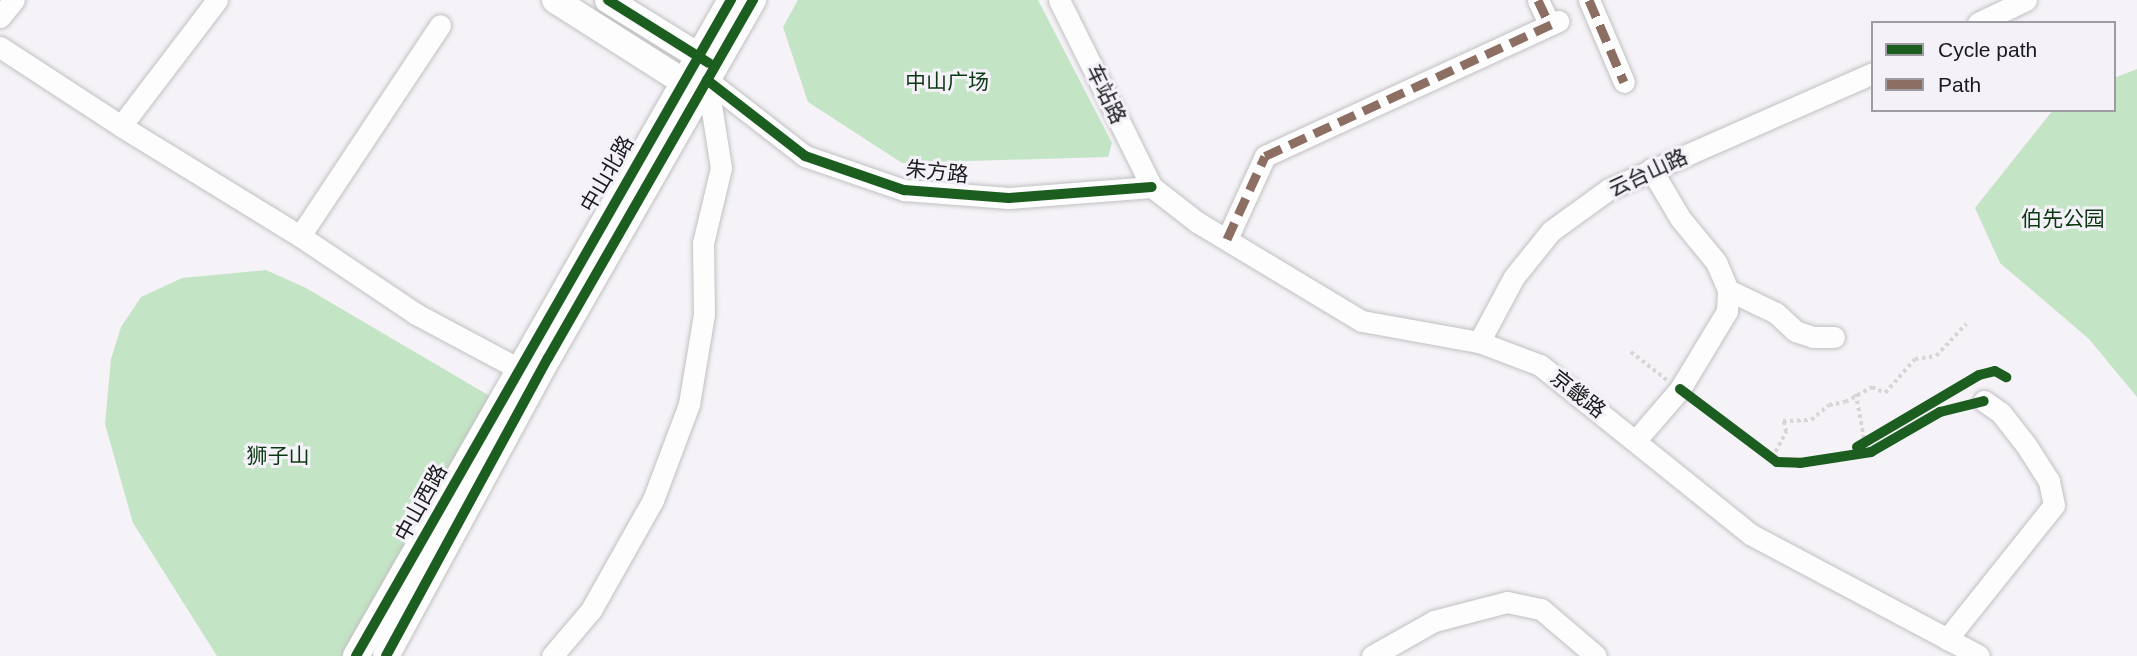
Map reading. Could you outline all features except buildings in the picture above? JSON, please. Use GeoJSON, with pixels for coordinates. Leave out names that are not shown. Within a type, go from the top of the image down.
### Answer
{"type":"FeatureCollection","features":[{"type":"Feature","properties":{"kind":"main road","name":"朱方路"},"geometry":{"type":"LineString","coordinates":[[555,0],[701,76]]}},
{"type":"Feature","properties":{"kind":"main road","name":"朱方路"},"geometry":{"type":"LineString","coordinates":[[608,0],[701,76]]}},
{"type":"Feature","properties":{"kind":"main road","name":"中山北路"},"geometry":{"type":"LineString","coordinates":[[519,369],[701,76],[731,0]]}},
{"type":"Feature","properties":{"kind":"main road","name":"中山西路"},"geometry":{"type":"LineString","coordinates":[[386,656],[701,76],[753,0]]}},
{"type":"Feature","properties":{"kind":"main road","name":"中山西路"},"geometry":{"type":"LineString","coordinates":[[356,656],[519,369]]}},
{"type":"Feature","properties":{"kind":"street"},"geometry":{"type":"LineString","coordinates":[[0,17],[14,0]]}},
{"type":"Feature","properties":{"kind":"street"},"geometry":{"type":"LineString","coordinates":[[121,126],[217,0]]}},
{"type":"Feature","properties":{"kind":"street","name":"车站路"},"geometry":{"type":"LineString","coordinates":[[1059,0],[1152,187]]}},
{"type":"Feature","properties":{"kind":"street"},"geometry":{"type":"LineString","coordinates":[[1227,239],[1265,156],[1554,23],[1538,0]]}},
{"type":"Feature","properties":{"kind":"street"},"geometry":{"type":"LineString","coordinates":[[1589,0],[1624,82]]}},
{"type":"Feature","properties":{"kind":"street"},"geometry":{"type":"LineString","coordinates":[[1982,21],[2026,0]]}},
{"type":"Feature","properties":{"kind":"street"},"geometry":{"type":"LineString","coordinates":[[300,236],[440,25]]}},
{"type":"Feature","properties":{"kind":"street"},"geometry":{"type":"LineString","coordinates":[[0,47],[121,126],[300,236],[416,314],[519,369]]}},
{"type":"Feature","properties":{"kind":"street","name":"云台山路"},"geometry":{"type":"LineString","coordinates":[[1479,342],[1514,278],[1551,231],[1609,189],[1871,74]]}},
{"type":"Feature","properties":{"kind":"street"},"geometry":{"type":"LineString","coordinates":[[552,656],[591,610],[653,500],[689,404],[704,314],[703,243],[721,168],[701,76]]}},
{"type":"Feature","properties":{"kind":"street","name":"朱方路"},"geometry":{"type":"LineString","coordinates":[[701,76],[805,156],[904,190],[1009,198],[1152,187]]}},
{"type":"Feature","properties":{"kind":"street"},"geometry":{"type":"LineString","coordinates":[[1636,440],[1680,390],[1720,328],[1728,290],[1716,262],[1680,218],[1651,169]]}},
{"type":"Feature","properties":{"kind":"street","name":"京畿路"},"geometry":{"type":"LineString","coordinates":[[1152,187],[1227,239],[1362,321],[1479,342],[1540,365],[1750,534],[1979,656]]}},
{"type":"Feature","properties":{"kind":"street"},"geometry":{"type":"LineString","coordinates":[[1728,290],[1776,313],[1795,331],[1813,337],[1834,337]]}},
{"type":"Feature","properties":{"kind":"street"},"geometry":{"type":"LineString","coordinates":[[1947,639],[2054,505],[2049,481],[2026,445],[2001,413],[1984,401]]}},
{"type":"Feature","properties":{"kind":"street"},"geometry":{"type":"LineString","coordinates":[[1372,656],[1434,621],[1507,602],[1541,609],[1596,656]]}},
{"type":"Feature","properties":{"kind":"path"},"geometry":{"type":"LineString","coordinates":[[1772,458],[1786,432],[1783,421],[1811,421],[1829,405],[1845,402],[1872,387],[1885,393],[1915,359],[1936,356],[1966,324]]}},
{"type":"Feature","properties":{"kind":"path"},"geometry":{"type":"LineString","coordinates":[[1631,352],[1680,390]]}},
{"type":"Feature","properties":{"kind":"path"},"geometry":{"type":"LineString","coordinates":[[1856,394],[1863,449]]}},
{"type":"Feature","properties":{"kind":"path"},"geometry":{"type":"LineString","coordinates":[[1863,449],[1880,434]]}},
{"type":"Feature","properties":{"kind":"path"},"geometry":{"type":"LineString","coordinates":[[1762,450],[1772,458],[1788,463]]}},
{"type":"Feature","properties":{"kind":"green space","name":"中山广场"},"geometry":{"type":"Polygon","coordinates":[[[798,0],[1038,0],[1112,143],[1108,157],[902,163],[808,102],[783,27],[798,0]]]}},
{"type":"Feature","properties":{"kind":"green space","name":"伯先公园"},"geometry":{"type":"Polygon","coordinates":[[[2137,69],[2137,397],[2089,339],[2000,263],[1975,208],[2051,112],[2116,112],[2116,77],[2137,69]]]}},
{"type":"Feature","properties":{"kind":"green space","name":"狮子山"},"geometry":{"type":"Polygon","coordinates":[[[266,270],[306,288],[500,402],[342,656],[217,656],[133,523],[105,424],[111,359],[121,327],[141,297],[182,278],[266,270]]]}},
{"type":"Feature","properties":{"kind":"marked path"},"geometry":{"type":"LineString","coordinates":[[1538,0],[1549,24]]}},
{"type":"Feature","properties":{"kind":"marked path"},"geometry":{"type":"LineString","coordinates":[[1589,0],[1624,82]]}},
{"type":"Feature","properties":{"kind":"marked path"},"geometry":{"type":"LineString","coordinates":[[1227,239],[1265,156],[1558,21]]}},
{"type":"Feature","properties":{"kind":"cycle path"},"geometry":{"type":"LineString","coordinates":[[608,0],[709,63]]}},
{"type":"Feature","properties":{"kind":"cycle path"},"geometry":{"type":"LineString","coordinates":[[356,656],[731,0]]}},
{"type":"Feature","properties":{"kind":"cycle path"},"geometry":{"type":"LineString","coordinates":[[386,656],[548,358],[753,0]]}},
{"type":"Feature","properties":{"kind":"cycle path"},"geometry":{"type":"LineString","coordinates":[[707,80],[805,156],[904,190],[1009,198],[1152,187]]}},
{"type":"Feature","properties":{"kind":"cycle path"},"geometry":{"type":"LineString","coordinates":[[1857,447],[1979,375],[1995,371],[2006,377]]}},
{"type":"Feature","properties":{"kind":"cycle path"},"geometry":{"type":"LineString","coordinates":[[1680,389],[1777,462],[1800,463],[1871,452],[1940,412],[1984,401]]}}]}
